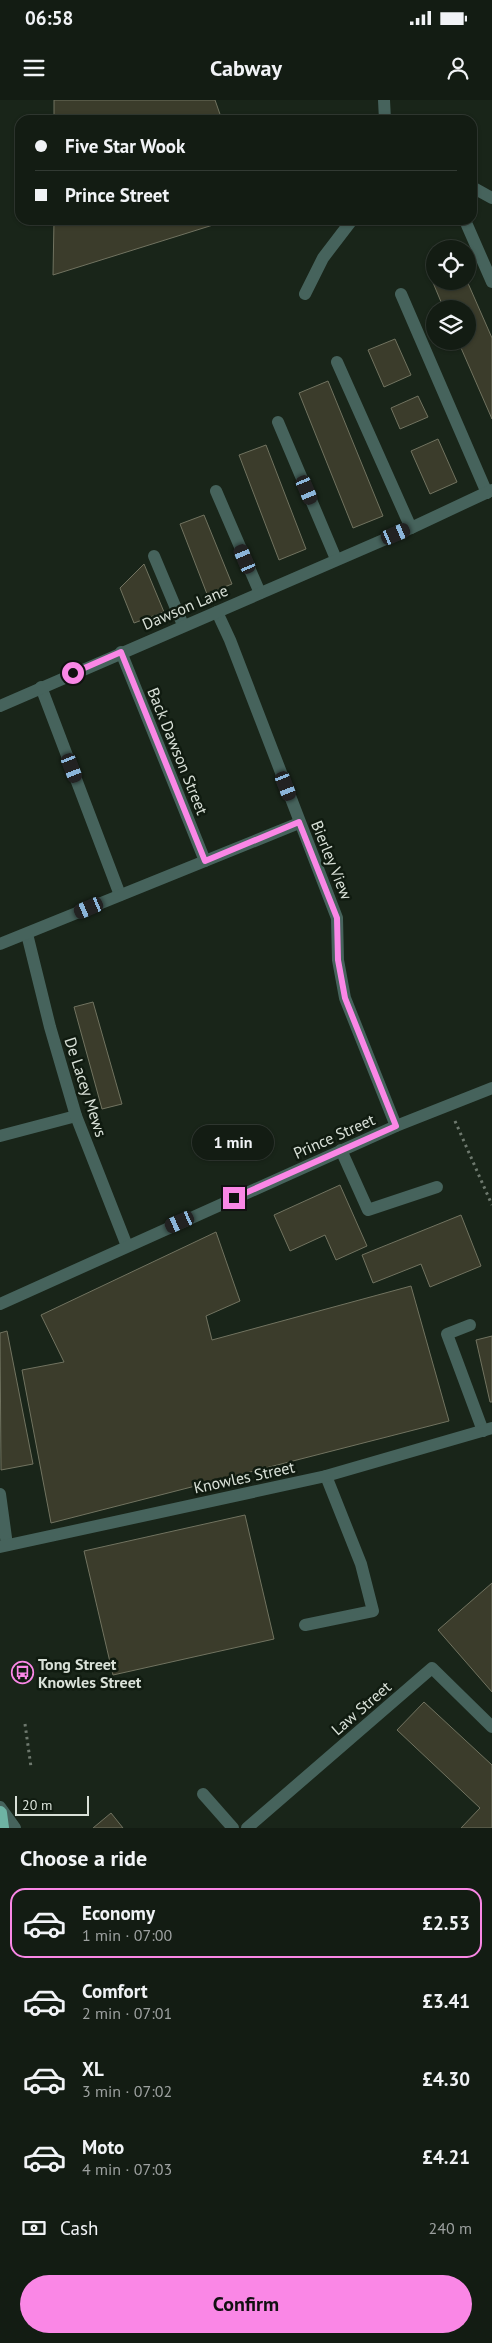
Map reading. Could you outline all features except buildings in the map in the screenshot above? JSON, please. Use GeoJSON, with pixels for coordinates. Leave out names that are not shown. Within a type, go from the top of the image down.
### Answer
{"type":"FeatureCollection","features":[{"type":"Feature","properties":{"kind":"highway"},"geometry":{"type":"LineString","coordinates":[[0,1813],[2,1828]]}},
{"type":"Feature","properties":{"kind":"street"},"geometry":{"type":"LineString","coordinates":[[384,100],[386,115]]}},
{"type":"Feature","properties":{"kind":"street"},"geometry":{"type":"LineString","coordinates":[[477,190],[492,198]]}},
{"type":"Feature","properties":{"kind":"street"},"geometry":{"type":"LineString","coordinates":[[305,294],[323,258],[348,225]]}},
{"type":"Feature","properties":{"kind":"street"},"geometry":{"type":"LineString","coordinates":[[467,225],[492,282]]}},
{"type":"Feature","properties":{"kind":"street"},"geometry":{"type":"LineString","coordinates":[[401,294],[490,492]]}},
{"type":"Feature","properties":{"kind":"street"},"geometry":{"type":"LineString","coordinates":[[337,362],[411,528]]}},
{"type":"Feature","properties":{"kind":"street"},"geometry":{"type":"LineString","coordinates":[[278,422],[336,559]]}},
{"type":"Feature","properties":{"kind":"street"},"geometry":{"type":"LineString","coordinates":[[216,491],[260,593]]}},
{"type":"Feature","properties":{"kind":"street","name":"Dawson Lane"},"geometry":{"type":"LineString","coordinates":[[0,706],[41,686],[217,612],[490,492]]}},
{"type":"Feature","properties":{"kind":"street"},"geometry":{"type":"LineString","coordinates":[[154,556],[183,626]]}},
{"type":"Feature","properties":{"kind":"street","name":"Bierley View"},"geometry":{"type":"LineString","coordinates":[[217,612],[230,640],[337,918],[338,960],[345,998],[396,1126]]}},
{"type":"Feature","properties":{"kind":"street","name":"Back Dawson Street"},"geometry":{"type":"LineString","coordinates":[[121,652],[205,861]]}},
{"type":"Feature","properties":{"kind":"street"},"geometry":{"type":"LineString","coordinates":[[41,686],[120,895]]}},
{"type":"Feature","properties":{"kind":"street"},"geometry":{"type":"LineString","coordinates":[[0,944],[299,822]]}},
{"type":"Feature","properties":{"kind":"street","name":"De Lacey Mews"},"geometry":{"type":"LineString","coordinates":[[27,934],[50,1027],[76,1116],[127,1246]]}},
{"type":"Feature","properties":{"kind":"street","name":"Prince Street"},"geometry":{"type":"LineString","coordinates":[[0,1304],[341,1150],[492,1088]]}},
{"type":"Feature","properties":{"kind":"street"},"geometry":{"type":"LineString","coordinates":[[0,1136],[76,1116]]}},
{"type":"Feature","properties":{"kind":"street"},"geometry":{"type":"LineString","coordinates":[[341,1150],[368,1210],[437,1188]]}},
{"type":"Feature","properties":{"kind":"street"},"geometry":{"type":"LineString","coordinates":[[470,1325],[447,1334],[487,1430]]}},
{"type":"Feature","properties":{"kind":"street","name":"Knowles Street"},"geometry":{"type":"LineString","coordinates":[[3,1546],[326,1476],[487,1430]]}},
{"type":"Feature","properties":{"kind":"street"},"geometry":{"type":"LineString","coordinates":[[305,1625],[372,1611],[361,1564],[326,1476]]}},
{"type":"Feature","properties":{"kind":"street"},"geometry":{"type":"LineString","coordinates":[[0,1494],[3,1546]]}},
{"type":"Feature","properties":{"kind":"street","name":"Law Street"},"geometry":{"type":"LineString","coordinates":[[247,1828],[432,1668],[492,1727]]}},
{"type":"Feature","properties":{"kind":"street"},"geometry":{"type":"LineString","coordinates":[[203,1794],[233,1828]]}},
{"type":"Feature","properties":{"kind":"street"},"geometry":{"type":"LineString","coordinates":[[0,1807],[15,1828]]}},
{"type":"Feature","properties":{"kind":"path"},"geometry":{"type":"LineString","coordinates":[[448,1106],[492,1205]]}},
{"type":"Feature","properties":{"kind":"path"},"geometry":{"type":"LineString","coordinates":[[25,1724],[31,1767]]}},
{"type":"Feature","properties":{"kind":"place","name":"Tong Street Knowles Street"},"geometry":{"type":"Point","coordinates":[22,1673]}},
{"type":"Feature","properties":{"kind":"route"},"geometry":{"type":"LineString","coordinates":[[73,673],[121,652],[205,861],[299,822],[337,918],[338,960],[345,998],[396,1126],[234,1198]]}}]}
